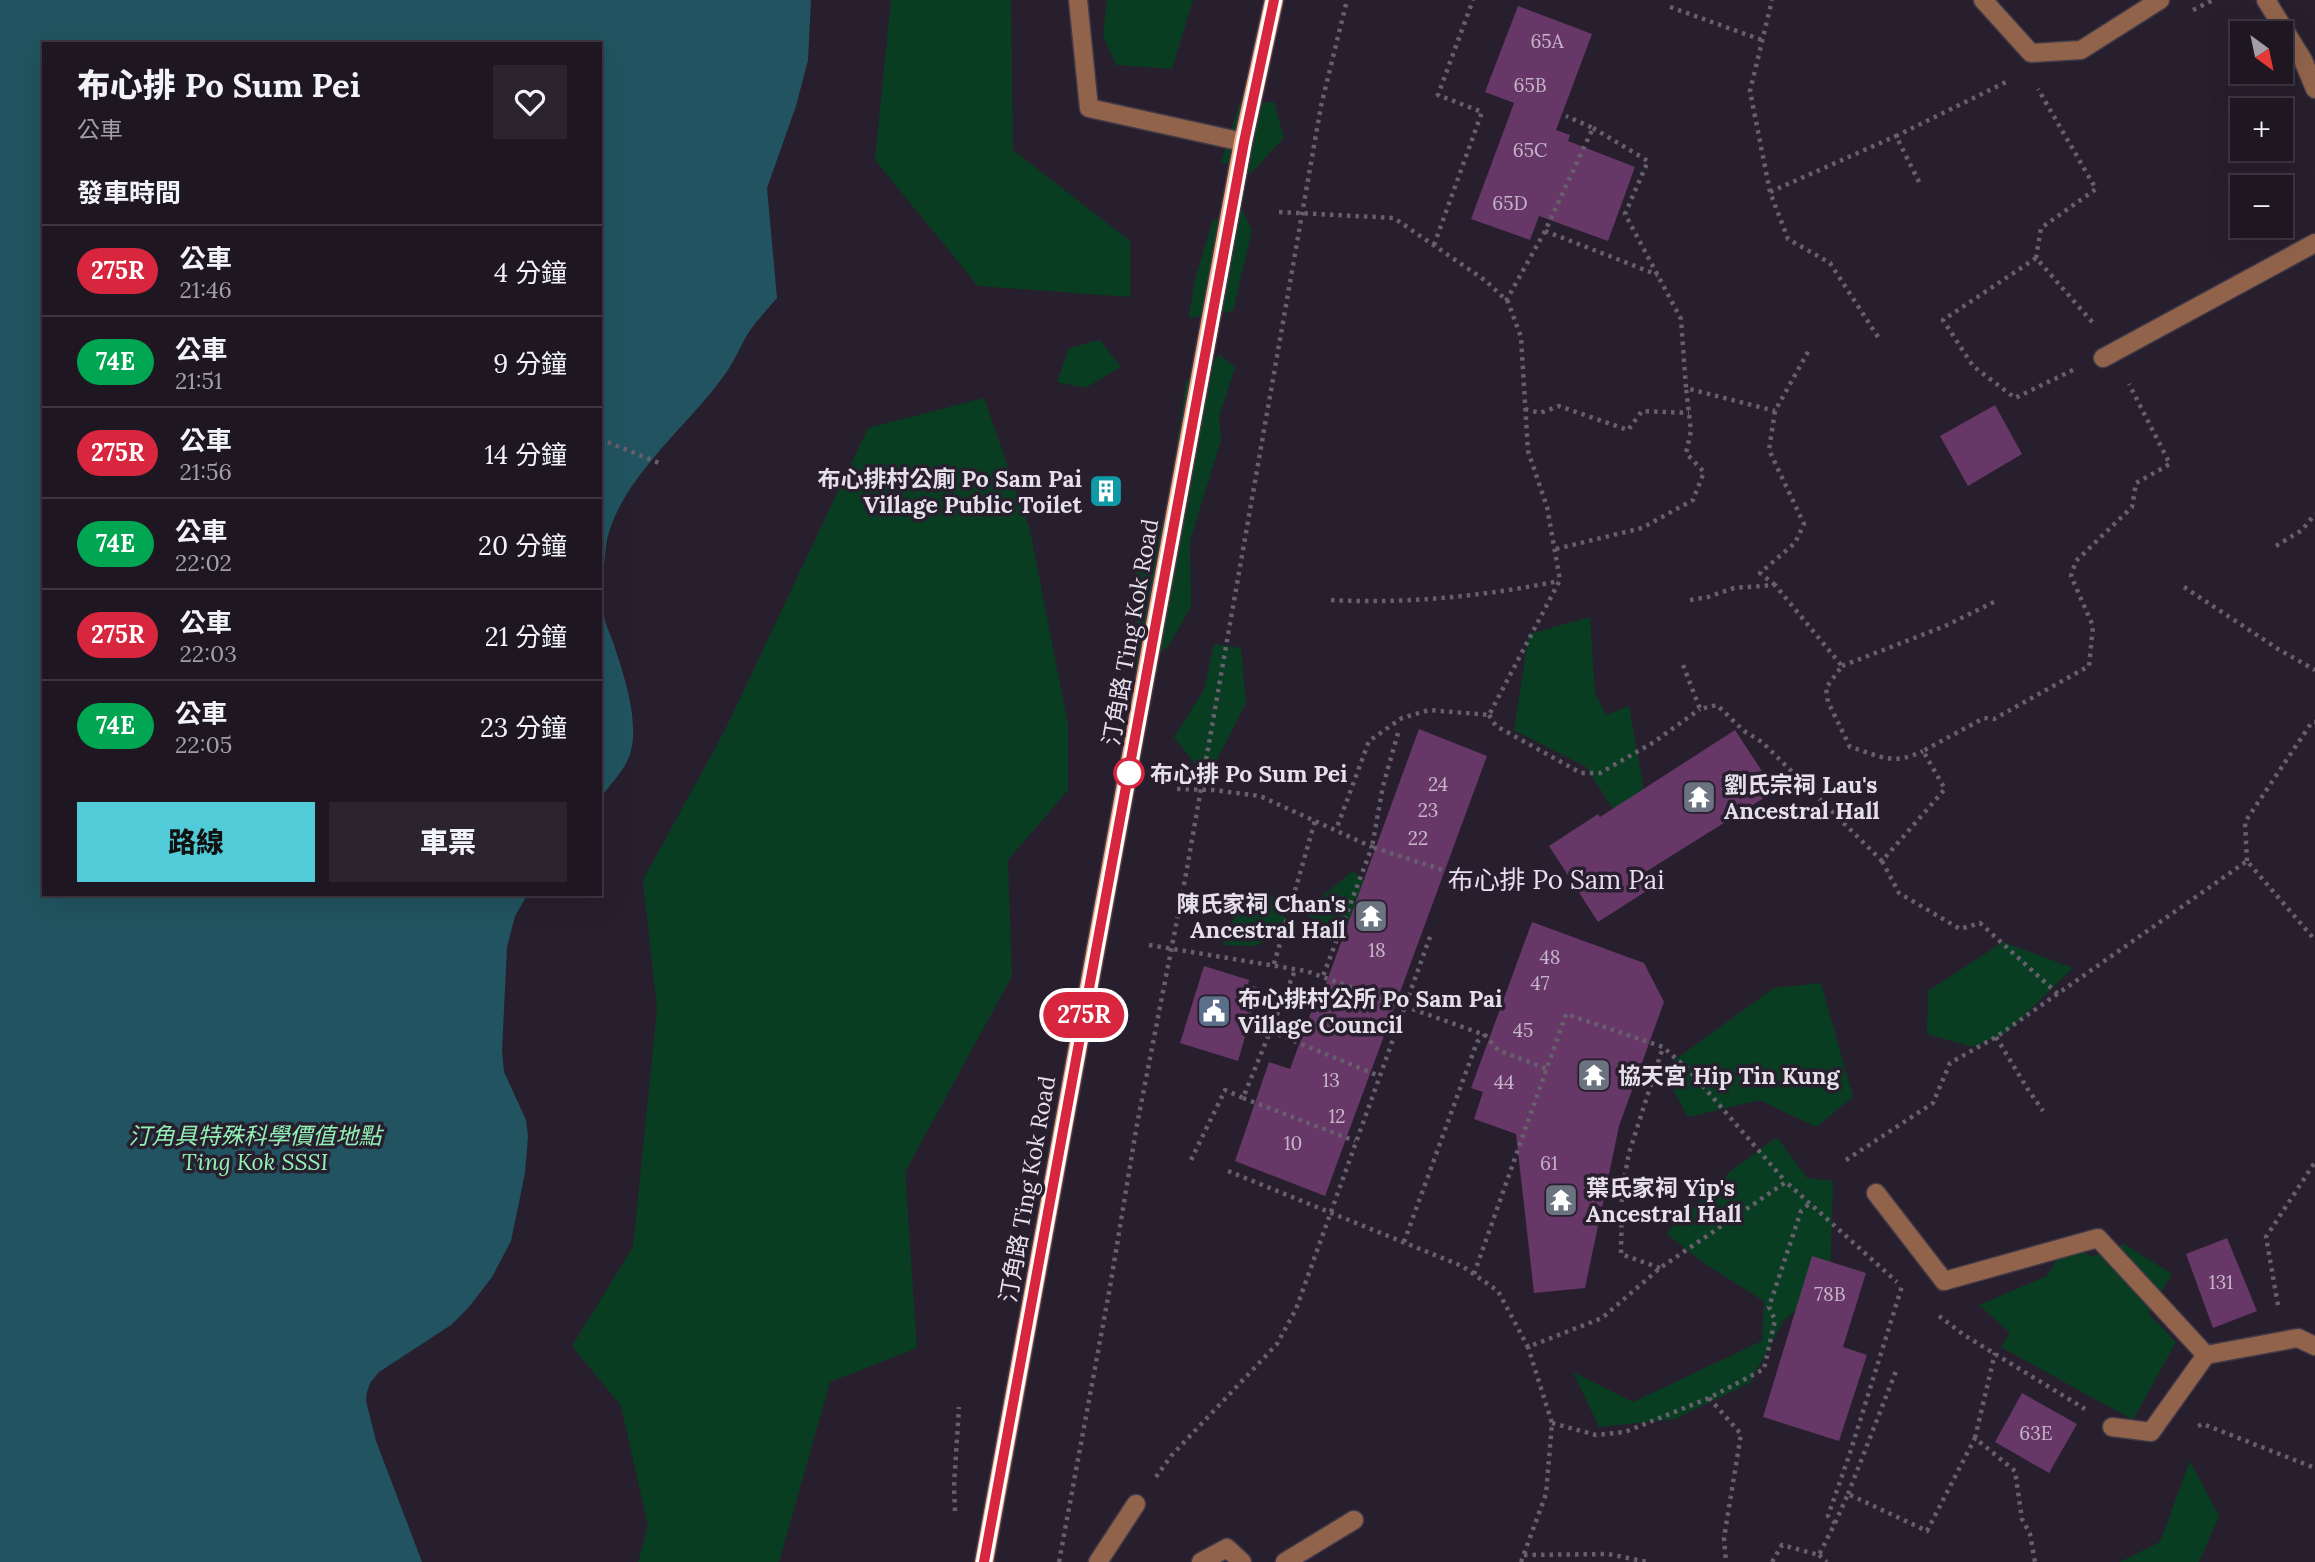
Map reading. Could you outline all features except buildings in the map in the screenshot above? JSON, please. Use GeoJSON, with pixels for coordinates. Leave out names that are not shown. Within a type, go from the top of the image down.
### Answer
{"type":"FeatureCollection","features":[{"type":"Feature","properties":{"kind":"main road","name":"汀角路 Ting Kok Road"},"geometry":{"type":"LineString","coordinates":[[984,1562],[1244,142],[1274,0]]}},
{"type":"Feature","properties":{"kind":"lane"},"geometry":{"type":"LineString","coordinates":[[1077,0],[1089,108],[1244,142]]}},
{"type":"Feature","properties":{"kind":"lane"},"geometry":{"type":"LineString","coordinates":[[1983,0],[2031,53],[2081,50],[2160,0]]}},
{"type":"Feature","properties":{"kind":"lane"},"geometry":{"type":"LineString","coordinates":[[2266,0],[2303,60],[2315,89]]}},
{"type":"Feature","properties":{"kind":"lane"},"geometry":{"type":"LineString","coordinates":[[2108,355],[2315,243]]}},
{"type":"Feature","properties":{"kind":"lane"},"geometry":{"type":"LineString","coordinates":[[1876,1194],[1944,1281],[2098,1238],[2206,1355]]}},
{"type":"Feature","properties":{"kind":"lane"},"geometry":{"type":"LineString","coordinates":[[2112,1427],[2151,1432],[2206,1355],[2298,1338],[2315,1346]]}},
{"type":"Feature","properties":{"kind":"lane"},"geometry":{"type":"LineString","coordinates":[[1098,1562],[1136,1504]]}},
{"type":"Feature","properties":{"kind":"lane"},"geometry":{"type":"LineString","coordinates":[[1285,1562],[1353,1520]]}},
{"type":"Feature","properties":{"kind":"lane"},"geometry":{"type":"LineString","coordinates":[[1201,1562],[1227,1548],[1242,1562]]}},
{"type":"Feature","properties":{"kind":"path"},"geometry":{"type":"LineString","coordinates":[[1059,1562],[1108,1301],[1136,1130],[1201,790],[1321,106],[1347,0]]}},
{"type":"Feature","properties":{"kind":"path"},"geometry":{"type":"LineString","coordinates":[[1434,245],[1482,111],[1438,95],[1473,0]]}},
{"type":"Feature","properties":{"kind":"path"},"geometry":{"type":"LineString","coordinates":[[1772,0],[1750,91],[1770,192],[1788,239],[1830,263],[1878,337]]}},
{"type":"Feature","properties":{"kind":"path"},"geometry":{"type":"LineString","coordinates":[[1670,7],[1762,40]]}},
{"type":"Feature","properties":{"kind":"path"},"geometry":{"type":"LineString","coordinates":[[1770,192],[1896,136],[2009,80],[2020,83]]}},
{"type":"Feature","properties":{"kind":"path"},"geometry":{"type":"LineString","coordinates":[[1996,601],[1945,626],[1842,666],[1826,688],[1828,702],[1850,747],[1904,760],[1984,718],[1994,719],[2088,666],[2093,626],[2071,576],[2076,561],[2132,507],[2136,483],[2170,464],[2108,355],[2015,398],[1973,366],[1943,320],[2036,258],[2041,228],[2095,189],[2040,90],[2030,86]]}},
{"type":"Feature","properties":{"kind":"path"},"geometry":{"type":"LineString","coordinates":[[1556,549],[1642,528],[1693,500],[1704,472],[1686,453],[1691,431],[1681,319],[1625,214],[1648,161],[1593,128],[1566,116]]}},
{"type":"Feature","properties":{"kind":"path"},"geometry":{"type":"LineString","coordinates":[[1506,301],[1545,231],[1593,128]]}},
{"type":"Feature","properties":{"kind":"path"},"geometry":{"type":"LineString","coordinates":[[1896,136],[1919,182]]}},
{"type":"Feature","properties":{"kind":"path"},"geometry":{"type":"LineString","coordinates":[[1279,212],[1394,218],[1486,281],[1506,301],[1521,337],[1528,451],[1548,507],[1560,580],[1489,715]]}},
{"type":"Feature","properties":{"kind":"path"},"geometry":{"type":"LineString","coordinates":[[1545,231],[1658,275]]}},
{"type":"Feature","properties":{"kind":"path"},"geometry":{"type":"LineString","coordinates":[[2036,258],[2093,324],[2106,318]]}},
{"type":"Feature","properties":{"kind":"path"},"geometry":{"type":"LineString","coordinates":[[1809,350],[1775,411],[1769,450],[1804,524],[1795,543],[1760,573],[1775,585],[1842,666]]}},
{"type":"Feature","properties":{"kind":"path"},"geometry":{"type":"LineString","coordinates":[[1686,388],[1775,411]]}},
{"type":"Feature","properties":{"kind":"path"},"geometry":{"type":"LineString","coordinates":[[1525,409],[1540,413],[1559,406],[1628,430],[1642,411],[1689,413]]}},
{"type":"Feature","properties":{"kind":"path"},"geometry":{"type":"LineString","coordinates":[[602,440],[659,463]]}},
{"type":"Feature","properties":{"kind":"path"},"geometry":{"type":"LineString","coordinates":[[2276,546],[2302,530],[2315,514]]}},
{"type":"Feature","properties":{"kind":"path"},"geometry":{"type":"LineString","coordinates":[[1331,600],[1378,602],[1515,590],[1560,580]]}},
{"type":"Feature","properties":{"kind":"path"},"geometry":{"type":"LineString","coordinates":[[1690,600],[1734,588],[1775,585]]}},
{"type":"Feature","properties":{"kind":"path"},"geometry":{"type":"LineString","coordinates":[[2184,587],[2315,670]]}},
{"type":"Feature","properties":{"kind":"path"},"geometry":{"type":"LineString","coordinates":[[1683,665],[1699,709]]}},
{"type":"Feature","properties":{"kind":"path"},"geometry":{"type":"LineString","coordinates":[[1489,715],[1496,726],[1581,773],[1600,773],[1654,742],[1699,709],[1717,705],[1744,731],[1762,742],[1882,861],[1899,893],[1960,929],[1980,923],[2058,994]]}},
{"type":"Feature","properties":{"kind":"path"},"geometry":{"type":"LineString","coordinates":[[1336,831],[1369,741],[1402,718],[1429,710],[1489,715]]}},
{"type":"Feature","properties":{"kind":"path"},"geometry":{"type":"LineString","coordinates":[[2314,721],[2245,822],[2247,861],[2315,940]]}},
{"type":"Feature","properties":{"kind":"path"},"geometry":{"type":"LineString","coordinates":[[1323,976],[1372,847],[1383,786],[1398,733]]}},
{"type":"Feature","properties":{"kind":"path"},"geometry":{"type":"LineString","coordinates":[[1882,861],[1945,789],[1923,751]]}},
{"type":"Feature","properties":{"kind":"path"},"geometry":{"type":"LineString","coordinates":[[1177,789],[1260,796],[1372,847],[1443,870]]}},
{"type":"Feature","properties":{"kind":"path"},"geometry":{"type":"LineString","coordinates":[[1273,964],[1315,821]]}},
{"type":"Feature","properties":{"kind":"path"},"geometry":{"type":"LineString","coordinates":[[1846,1160],[1933,1102],[1950,1063],[1996,1037],[2247,861]]}},
{"type":"Feature","properties":{"kind":"path"},"geometry":{"type":"LineString","coordinates":[[1136,1504],[1171,1456],[1277,1344],[1296,1309],[1431,934]]}},
{"type":"Feature","properties":{"kind":"path"},"geometry":{"type":"LineString","coordinates":[[1149,945],[1296,968],[1323,976],[1485,1035],[1498,1050],[1547,1069]]}},
{"type":"Feature","properties":{"kind":"path"},"geometry":{"type":"LineString","coordinates":[[1243,1098],[1296,968]]}},
{"type":"Feature","properties":{"kind":"path"},"geometry":{"type":"LineString","coordinates":[[1474,1274],[1566,1014],[1663,1047],[1689,1070],[1786,1182],[1912,1294]]}},
{"type":"Feature","properties":{"kind":"path"},"geometry":{"type":"LineString","coordinates":[[1270,1031],[1379,1076]]}},
{"type":"Feature","properties":{"kind":"path"},"geometry":{"type":"LineString","coordinates":[[1404,1242],[1477,1042],[1485,1035]]}},
{"type":"Feature","properties":{"kind":"path"},"geometry":{"type":"LineString","coordinates":[[1996,1037],[2043,1111]]}},
{"type":"Feature","properties":{"kind":"path"},"geometry":{"type":"LineString","coordinates":[[1660,1268],[1621,1254],[1622,1192],[1629,1153],[1663,1047]]}},
{"type":"Feature","properties":{"kind":"path"},"geometry":{"type":"LineString","coordinates":[[1191,1160],[1225,1090],[1355,1141]]}},
{"type":"Feature","properties":{"kind":"path"},"geometry":{"type":"LineString","coordinates":[[2285,1341],[2266,1237],[2315,1162]]}},
{"type":"Feature","properties":{"kind":"path"},"geometry":{"type":"LineString","coordinates":[[1228,1171],[1462,1266],[1498,1291],[1528,1347],[1552,1423],[1546,1494],[1521,1562]]}},
{"type":"Feature","properties":{"kind":"path"},"geometry":{"type":"LineString","coordinates":[[1528,1347],[1602,1318],[1660,1268],[1786,1182]]}},
{"type":"Feature","properties":{"kind":"path"},"geometry":{"type":"LineString","coordinates":[[1552,1423],[1596,1435],[1625,1432],[1709,1398],[1764,1369],[1775,1320],[1769,1307],[1801,1211],[1810,1203]]}},
{"type":"Feature","properties":{"kind":"path"},"geometry":{"type":"LineString","coordinates":[[1835,1523],[1828,1516],[1902,1286]]}},
{"type":"Feature","properties":{"kind":"path"},"geometry":{"type":"LineString","coordinates":[[1933,1311],[1964,1335],[2112,1427]]}},
{"type":"Feature","properties":{"kind":"path"},"geometry":{"type":"LineString","coordinates":[[1848,1494],[1927,1531],[1975,1437],[1995,1353]]}},
{"type":"Feature","properties":{"kind":"path"},"geometry":{"type":"LineString","coordinates":[[1819,1555],[1848,1494],[1896,1371]]}},
{"type":"Feature","properties":{"kind":"path"},"geometry":{"type":"LineString","coordinates":[[1709,1398],[1741,1434],[1724,1538],[1726,1562]]}},
{"type":"Feature","properties":{"kind":"path"},"geometry":{"type":"LineString","coordinates":[[956,1524],[954,1486],[959,1407]]}},
{"type":"Feature","properties":{"kind":"path"},"geometry":{"type":"LineString","coordinates":[[2191,1429],[2203,1424],[2315,1468]]}},
{"type":"Feature","properties":{"kind":"path"},"geometry":{"type":"LineString","coordinates":[[1975,1437],[2015,1471],[2022,1519],[2030,1534],[2035,1562]]}},
{"type":"Feature","properties":{"kind":"path"},"geometry":{"type":"LineString","coordinates":[[1772,1562],[1782,1545],[1819,1555],[1827,1562]]}},
{"type":"Feature","properties":{"kind":"path"},"geometry":{"type":"LineString","coordinates":[[1524,1555],[1608,1554],[1648,1562]]}},
{"type":"Feature","properties":{"kind":"green space"},"geometry":{"type":"Polygon","coordinates":[[[891,0],[1011,0],[1013,150],[1130,241],[1130,297],[978,286],[875,160],[891,0]]]}},
{"type":"Feature","properties":{"kind":"green space"},"geometry":{"type":"Polygon","coordinates":[[[1107,0],[1193,0],[1172,69],[1116,65],[1103,35],[1107,0]]]}},
{"type":"Feature","properties":{"kind":"green space"},"geometry":{"type":"Polygon","coordinates":[[[1274,102],[1284,138],[1251,173],[1221,162],[1239,104],[1274,102]]]}},
{"type":"Feature","properties":{"kind":"green space"},"geometry":{"type":"Polygon","coordinates":[[[1242,209],[1252,230],[1233,311],[1189,318],[1194,283],[1213,220],[1242,209]]]}},
{"type":"Feature","properties":{"kind":"green space"},"geometry":{"type":"Polygon","coordinates":[[[1100,340],[1121,367],[1085,388],[1057,382],[1069,348],[1100,340]]]}},
{"type":"Feature","properties":{"kind":"green space"},"geometry":{"type":"Polygon","coordinates":[[[1220,355],[1235,367],[1219,417],[1221,440],[1190,541],[1191,607],[1168,647],[1134,669],[1139,590],[1132,559],[1153,563],[1170,491],[1186,381],[1220,355]]]}},
{"type":"Feature","properties":{"kind":"green space"},"geometry":{"type":"Polygon","coordinates":[[[984,398],[1030,530],[1068,725],[1068,790],[1008,860],[1012,976],[905,1172],[917,1348],[830,1382],[779,1562],[638,1562],[648,1526],[621,1406],[572,1346],[633,1247],[657,1009],[643,880],[725,730],[868,428],[984,398]]]}},
{"type":"Feature","properties":{"kind":"green space"},"geometry":{"type":"Polygon","coordinates":[[[1590,617],[1595,693],[1606,715],[1629,706],[1653,842],[1665,861],[1647,862],[1586,767],[1514,730],[1529,634],[1590,617]]]}},
{"type":"Feature","properties":{"kind":"green space"},"geometry":{"type":"Polygon","coordinates":[[[1214,644],[1241,648],[1246,703],[1211,777],[1196,765],[1174,737],[1204,690],[1214,644]]]}},
{"type":"Feature","properties":{"kind":"green space"},"geometry":{"type":"Polygon","coordinates":[[[1353,871],[1386,899],[1365,923],[1325,929],[1303,912],[1353,871]]]}},
{"type":"Feature","properties":{"kind":"green space"},"geometry":{"type":"Polygon","coordinates":[[[1268,890],[1293,929],[1255,946],[1223,945],[1239,906],[1268,890]]]}},
{"type":"Feature","properties":{"kind":"green space"},"geometry":{"type":"Polygon","coordinates":[[[2003,942],[2073,968],[2006,1033],[1973,1047],[1927,1034],[1928,991],[2003,942]]]}},
{"type":"Feature","properties":{"kind":"green space"},"geometry":{"type":"Polygon","coordinates":[[[1821,983],[1853,1097],[1816,1127],[1760,1100],[1688,1117],[1662,1069],[1774,988],[1821,983]]]}},
{"type":"Feature","properties":{"kind":"green space"},"geometry":{"type":"Polygon","coordinates":[[[1777,1137],[1807,1178],[1833,1181],[1830,1281],[1783,1321],[1750,1383],[1675,1419],[1599,1427],[1573,1372],[1633,1402],[1762,1341],[1764,1301],[1705,1264],[1666,1233],[1732,1170],[1777,1137]]]}},
{"type":"Feature","properties":{"kind":"green space"},"geometry":{"type":"Polygon","coordinates":[[[2071,1238],[2091,1257],[2124,1244],[2172,1274],[2148,1313],[2176,1342],[2133,1420],[2001,1347],[2010,1333],[1979,1305],[2047,1276],[2071,1238]]]}},
{"type":"Feature","properties":{"kind":"green space"},"geometry":{"type":"Polygon","coordinates":[[[2190,1461],[2219,1516],[2199,1562],[2120,1562],[2160,1542],[2190,1461]]]}},
{"type":"Feature","properties":{"kind":"water","name":"汀角具特殊科學價值地點 Ting Kok SSSI"},"geometry":{"type":"Polygon","coordinates":[[[0,0],[811,0],[808,60],[796,106],[767,188],[777,298],[750,330],[723,377],[640,474],[615,517],[607,540],[603,578],[604,615],[626,684],[632,714],[633,742],[628,760],[602,796],[602,42],[42,42],[42,896],[527,896],[515,916],[507,947],[502,1051],[504,1072],[526,1120],[528,1136],[525,1173],[511,1241],[492,1277],[451,1325],[379,1372],[367,1392],[366,1401],[376,1441],[422,1562],[0,1562],[0,0]]]}},
{"type":"Feature","properties":{"kind":"bus line","name":"275R"},"geometry":{"type":"LineString","coordinates":[[984,1562],[1244,142],[1274,0]]}},
{"type":"Feature","properties":{"kind":"place","name":"布心排村公廁 Po Sam Pai Village Public Toilet"},"geometry":{"type":"Point","coordinates":[1106,491]}},
{"type":"Feature","properties":{"kind":"place","name":"布心排 Po Sum Pei"},"geometry":{"type":"Point","coordinates":[1129,773]}},
{"type":"Feature","properties":{"kind":"place","name":"劉氏宗祠 Lau's Ancestral Hall"},"geometry":{"type":"Point","coordinates":[1699,797]}},
{"type":"Feature","properties":{"kind":"place","name":"陳氏家祠 Chan's Ancestral Hall"},"geometry":{"type":"Point","coordinates":[1371,916]}},
{"type":"Feature","properties":{"kind":"place","name":"布心排村公所 Po Sam Pai Village Council"},"geometry":{"type":"Point","coordinates":[1214,1011]}},
{"type":"Feature","properties":{"kind":"place","name":"協天宮 Hip Tin Kung"},"geometry":{"type":"Point","coordinates":[1594,1075]}},
{"type":"Feature","properties":{"kind":"place","name":"葉氏家祠 Yip's Ancestral Hall"},"geometry":{"type":"Point","coordinates":[1561,1200]}},
{"type":"Feature","properties":{"kind":"district","name":"布心排 Po Sam Pai"},"geometry":{"type":"Point","coordinates":[1556,879]}}]}
